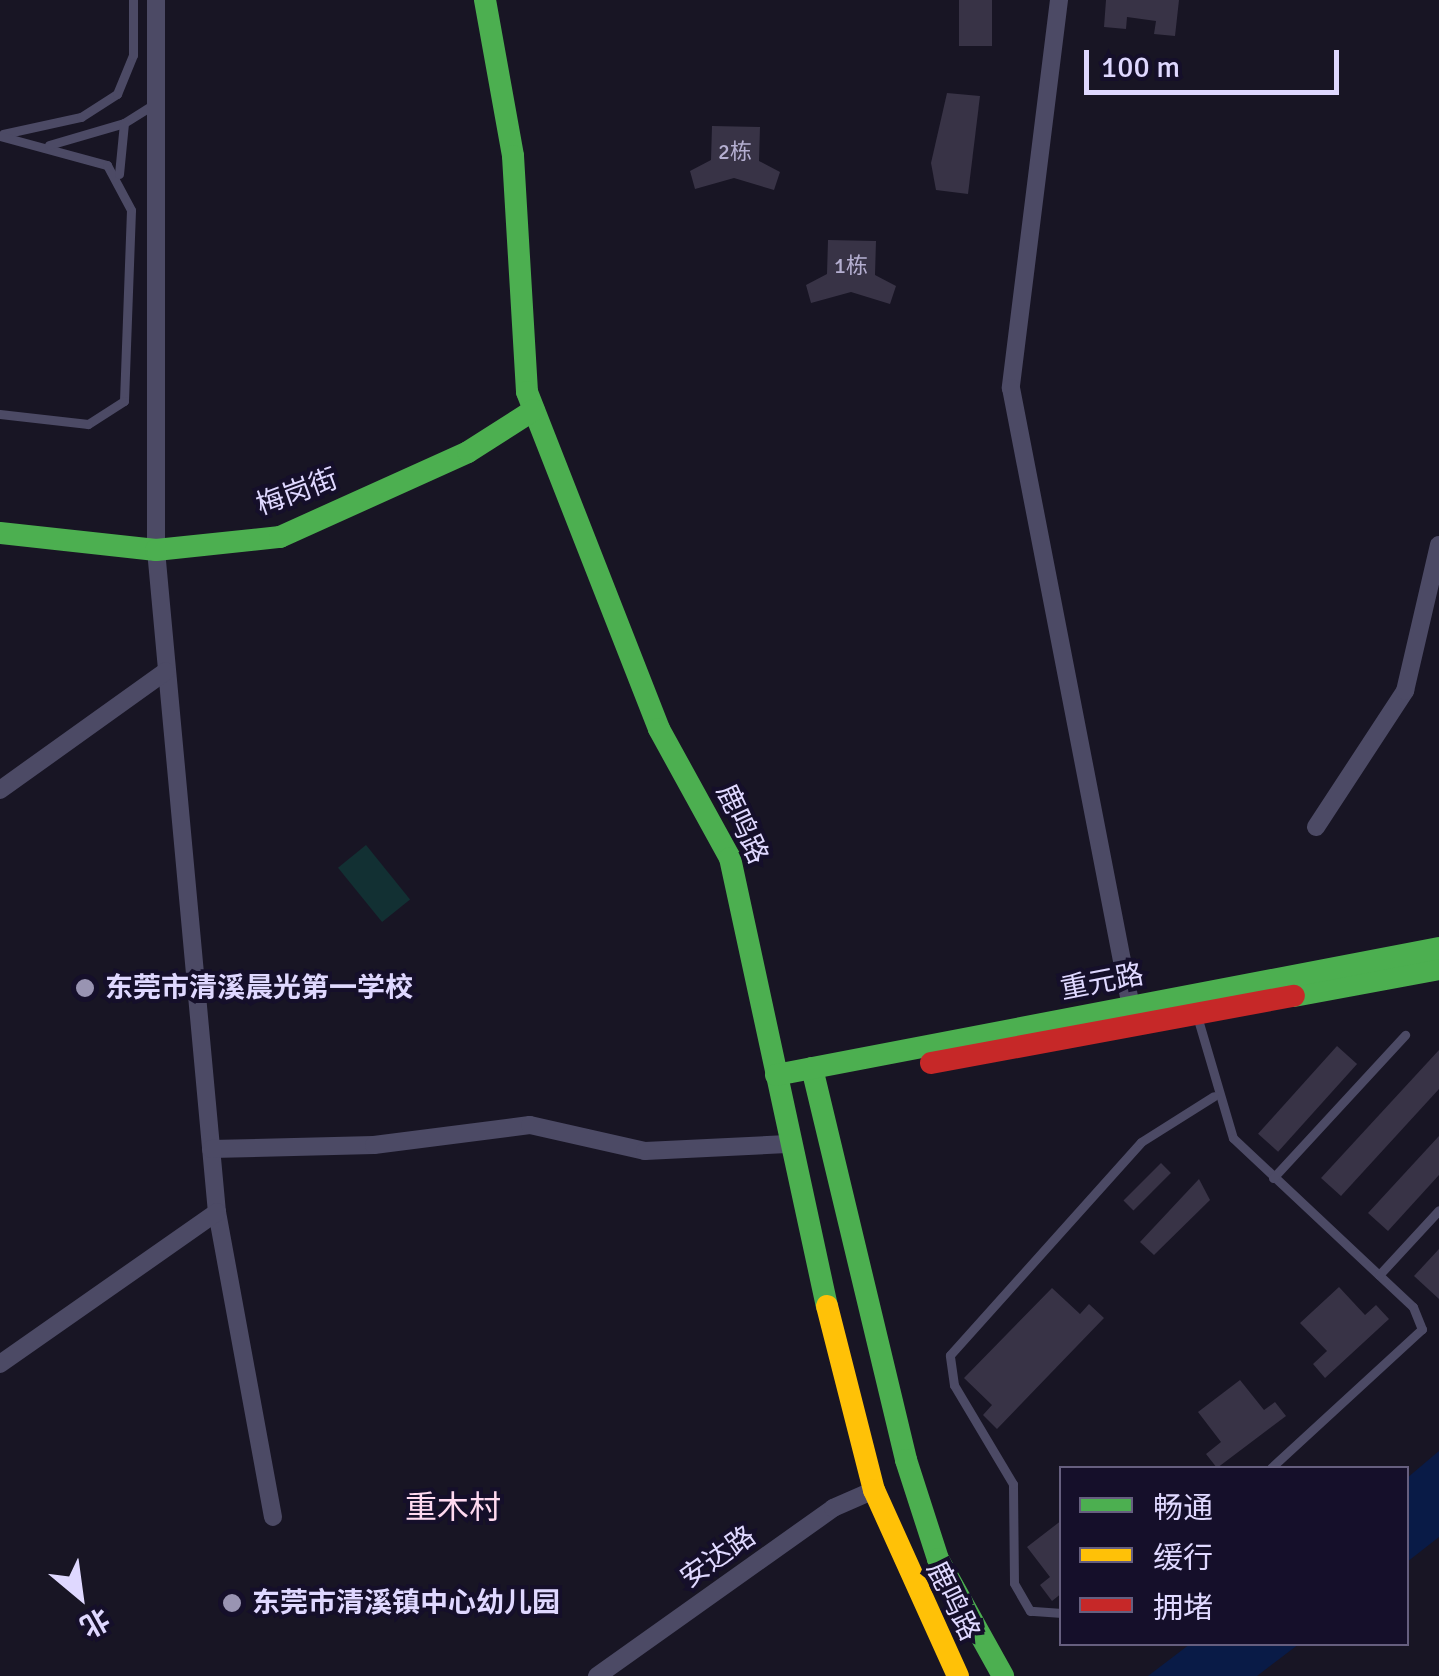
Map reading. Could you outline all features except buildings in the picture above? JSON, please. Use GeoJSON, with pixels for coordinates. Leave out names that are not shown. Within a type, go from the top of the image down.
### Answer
{"type":"FeatureCollection","features":[{"type":"Feature","properties":{"kind":"street"},"geometry":{"type":"LineString","coordinates":[[156,0],[156,550],[217,1212],[272,1517]]}},
{"type":"Feature","properties":{"kind":"street","name":"鹿鸣路"},"geometry":{"type":"LineString","coordinates":[[485,0],[513,156],[518,326],[534,410],[659,729],[730,858],[786,1144],[874,1490],[958,1676]]}},
{"type":"Feature","properties":{"kind":"street"},"geometry":{"type":"LineString","coordinates":[[1060,0],[1011,388],[1132,1007]]}},
{"type":"Feature","properties":{"kind":"street","name":"梅岗街"},"geometry":{"type":"LineString","coordinates":[[0,533],[156,550],[280,537],[468,452],[534,410]]}},
{"type":"Feature","properties":{"kind":"street"},"geometry":{"type":"LineString","coordinates":[[1316,827],[1405,691],[1439,546]]}},
{"type":"Feature","properties":{"kind":"street"},"geometry":{"type":"LineString","coordinates":[[0,790],[166,671]]}},
{"type":"Feature","properties":{"kind":"street","name":"重元路"},"geometry":{"type":"LineString","coordinates":[[814,1076],[1132,1007],[1439,948]]}},
{"type":"Feature","properties":{"kind":"street","name":"重元路"},"geometry":{"type":"LineString","coordinates":[[777,1083],[1197,1014],[1439,969]]}},
{"type":"Feature","properties":{"kind":"street","name":"鹿鸣路"},"geometry":{"type":"LineString","coordinates":[[814,1076],[906,1460],[938,1558],[1003,1676]]}},
{"type":"Feature","properties":{"kind":"street"},"geometry":{"type":"LineString","coordinates":[[211,1149],[374,1146],[530,1125],[645,1151],[786,1144]]}},
{"type":"Feature","properties":{"kind":"street"},"geometry":{"type":"LineString","coordinates":[[0,1364],[217,1212]]}},
{"type":"Feature","properties":{"kind":"street","name":"安达路"},"geometry":{"type":"LineString","coordinates":[[597,1676],[833,1508],[874,1490]]}},
{"type":"Feature","properties":{"kind":"lane"},"geometry":{"type":"LineString","coordinates":[[0,135],[81,117],[116,94],[133,54],[132,0]]}},
{"type":"Feature","properties":{"kind":"lane"},"geometry":{"type":"LineString","coordinates":[[45,146],[124,123],[156,102]]}},
{"type":"Feature","properties":{"kind":"lane"},"geometry":{"type":"LineString","coordinates":[[0,414],[88,424],[124,401],[131,210],[120,177],[124,123]]}},
{"type":"Feature","properties":{"kind":"lane"},"geometry":{"type":"LineString","coordinates":[[0,135],[92,158],[120,177]]}},
{"type":"Feature","properties":{"kind":"lane"},"geometry":{"type":"LineString","coordinates":[[1197,1014],[1214,1096],[1233,1138],[1420,1316],[1419,1340],[1273,1466]]}},
{"type":"Feature","properties":{"kind":"lane"},"geometry":{"type":"LineString","coordinates":[[1272,1178],[1405,1034]]}},
{"type":"Feature","properties":{"kind":"lane"},"geometry":{"type":"LineString","coordinates":[[1059,1613],[1030,1611],[1014,1583],[1013,1484],[954,1385],[950,1355],[1151,1132],[1214,1096]]}},
{"type":"Feature","properties":{"kind":"lane"},"geometry":{"type":"LineString","coordinates":[[1379,1275],[1439,1210]]}},
{"type":"Feature","properties":{"kind":"green space"},"geometry":{"type":"Polygon","coordinates":[[[366,845],[410,899],[382,922],[338,868],[366,845]]]}},
{"type":"Feature","properties":{"kind":"water"},"geometry":{"type":"Polygon","coordinates":[[[1439,1451],[1439,1537],[1409,1560],[1409,1476],[1439,1451]]]}},
{"type":"Feature","properties":{"kind":"water"},"geometry":{"type":"Polygon","coordinates":[[[1187,1646],[1296,1646],[1257,1676],[1148,1676],[1187,1646]]]}},
{"type":"Feature","properties":{"kind":"traffic: fast"},"geometry":{"type":"LineString","coordinates":[[485,0],[513,156],[527,392],[659,729],[730,858],[827,1306]]}},
{"type":"Feature","properties":{"kind":"traffic: fast"},"geometry":{"type":"LineString","coordinates":[[0,533],[156,550],[280,537],[468,452],[534,410]]}},
{"type":"Feature","properties":{"kind":"traffic: fast"},"geometry":{"type":"LineString","coordinates":[[776,1075],[1439,948]]}},
{"type":"Feature","properties":{"kind":"traffic: fast"},"geometry":{"type":"LineString","coordinates":[[1294,996],[1439,969]]}},
{"type":"Feature","properties":{"kind":"traffic: fast"},"geometry":{"type":"LineString","coordinates":[[812,1068],[906,1460],[938,1559],[1003,1676]]}},
{"type":"Feature","properties":{"kind":"traffic: slow"},"geometry":{"type":"LineString","coordinates":[[827,1306],[874,1490],[958,1676]]}},
{"type":"Feature","properties":{"kind":"traffic: jam"},"geometry":{"type":"LineString","coordinates":[[931,1063],[1294,996]]}},
{"type":"Feature","properties":{"kind":"place","name":"东莞市清溪晨光第一学校"},"geometry":{"type":"Point","coordinates":[85,988]}},
{"type":"Feature","properties":{"kind":"place","name":"东莞市清溪镇中心幼儿园"},"geometry":{"type":"Point","coordinates":[232,1603]}},
{"type":"Feature","properties":{"kind":"district","name":"重木村"},"geometry":{"type":"Point","coordinates":[453,1508]}}]}
